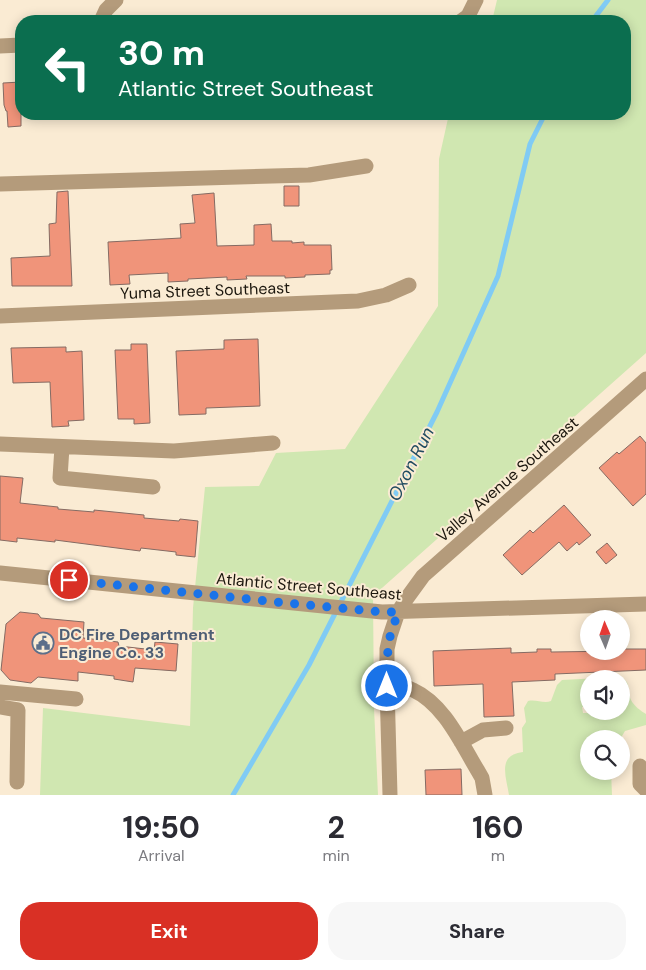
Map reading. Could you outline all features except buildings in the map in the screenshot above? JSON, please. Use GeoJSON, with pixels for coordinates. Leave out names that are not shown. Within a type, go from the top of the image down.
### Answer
{"type":"FeatureCollection","features":[{"type":"Feature","properties":{"kind":"street"},"geometry":{"type":"LineString","coordinates":[[104,15],[116,0]]}},
{"type":"Feature","properties":{"kind":"street"},"geometry":{"type":"LineString","coordinates":[[468,15],[476,0]]}},
{"type":"Feature","properties":{"kind":"street"},"geometry":{"type":"LineString","coordinates":[[0,46],[15,45]]}},
{"type":"Feature","properties":{"kind":"street"},"geometry":{"type":"LineString","coordinates":[[0,184],[309,174],[366,166]]}},
{"type":"Feature","properties":{"kind":"street","name":"Yuma Street Southeast"},"geometry":{"type":"LineString","coordinates":[[0,316],[358,301],[386,295],[409,285]]}},
{"type":"Feature","properties":{"kind":"street","name":"Valley Avenue Southeast"},"geometry":{"type":"LineString","coordinates":[[390,795],[387,686],[388,643],[398,612],[423,576],[646,379]]}},
{"type":"Feature","properties":{"kind":"street"},"geometry":{"type":"LineString","coordinates":[[0,444],[174,451],[273,443]]}},
{"type":"Feature","properties":{"kind":"street"},"geometry":{"type":"LineString","coordinates":[[62,447],[60,478],[153,487]]}},
{"type":"Feature","properties":{"kind":"street","name":"Atlantic Street Southeast"},"geometry":{"type":"LineString","coordinates":[[0,572],[375,612],[646,604]]}},
{"type":"Feature","properties":{"kind":"street"},"geometry":{"type":"LineString","coordinates":[[387,686],[406,687],[421,695],[440,712],[461,742],[482,778],[486,795]]}},
{"type":"Feature","properties":{"kind":"street"},"geometry":{"type":"LineString","coordinates":[[0,692],[76,699]]}},
{"type":"Feature","properties":{"kind":"street"},"geometry":{"type":"LineString","coordinates":[[0,707],[18,710],[17,782]]}},
{"type":"Feature","properties":{"kind":"street"},"geometry":{"type":"LineString","coordinates":[[461,742],[482,730],[506,728]]}},
{"type":"Feature","properties":{"kind":"street"},"geometry":{"type":"LineString","coordinates":[[640,766],[640,784],[646,790]]}},
{"type":"Feature","properties":{"kind":"green space"},"geometry":{"type":"Polygon","coordinates":[[[497,0],[646,0],[646,353],[373,596],[374,708],[378,795],[40,795],[43,708],[190,726],[193,608],[205,487],[259,486],[276,453],[345,449],[438,306],[439,159],[448,120],[631,120],[631,15],[493,15],[497,0]]]}},
{"type":"Feature","properties":{"kind":"green space"},"geometry":{"type":"Polygon","coordinates":[[[580,679],[580,720],[630,720],[630,696],[632,702],[646,714],[646,725],[628,730],[580,730],[580,780],[611,780],[612,795],[509,795],[505,774],[506,762],[509,757],[523,752],[522,728],[526,722],[524,708],[528,701],[551,701],[557,685],[562,680],[580,679]]]}},
{"type":"Feature","properties":{"kind":"waterway","name":"Oxon Run"},"geometry":{"type":"LineString","coordinates":[[597,15],[608,0]]}},
{"type":"Feature","properties":{"kind":"waterway","name":"Oxon Run"},"geometry":{"type":"LineString","coordinates":[[233,795],[309,665],[437,412],[498,276],[530,144],[542,120]]}},
{"type":"Feature","properties":{"kind":"place","name":"DC Fire Department Engine Co. 33"},"geometry":{"type":"Point","coordinates":[43,643]}},
{"type":"Feature","properties":{"kind":"route"},"geometry":{"type":"LineString","coordinates":[[69,580],[286,603],[398,612],[388,643],[387,686]]}}]}
